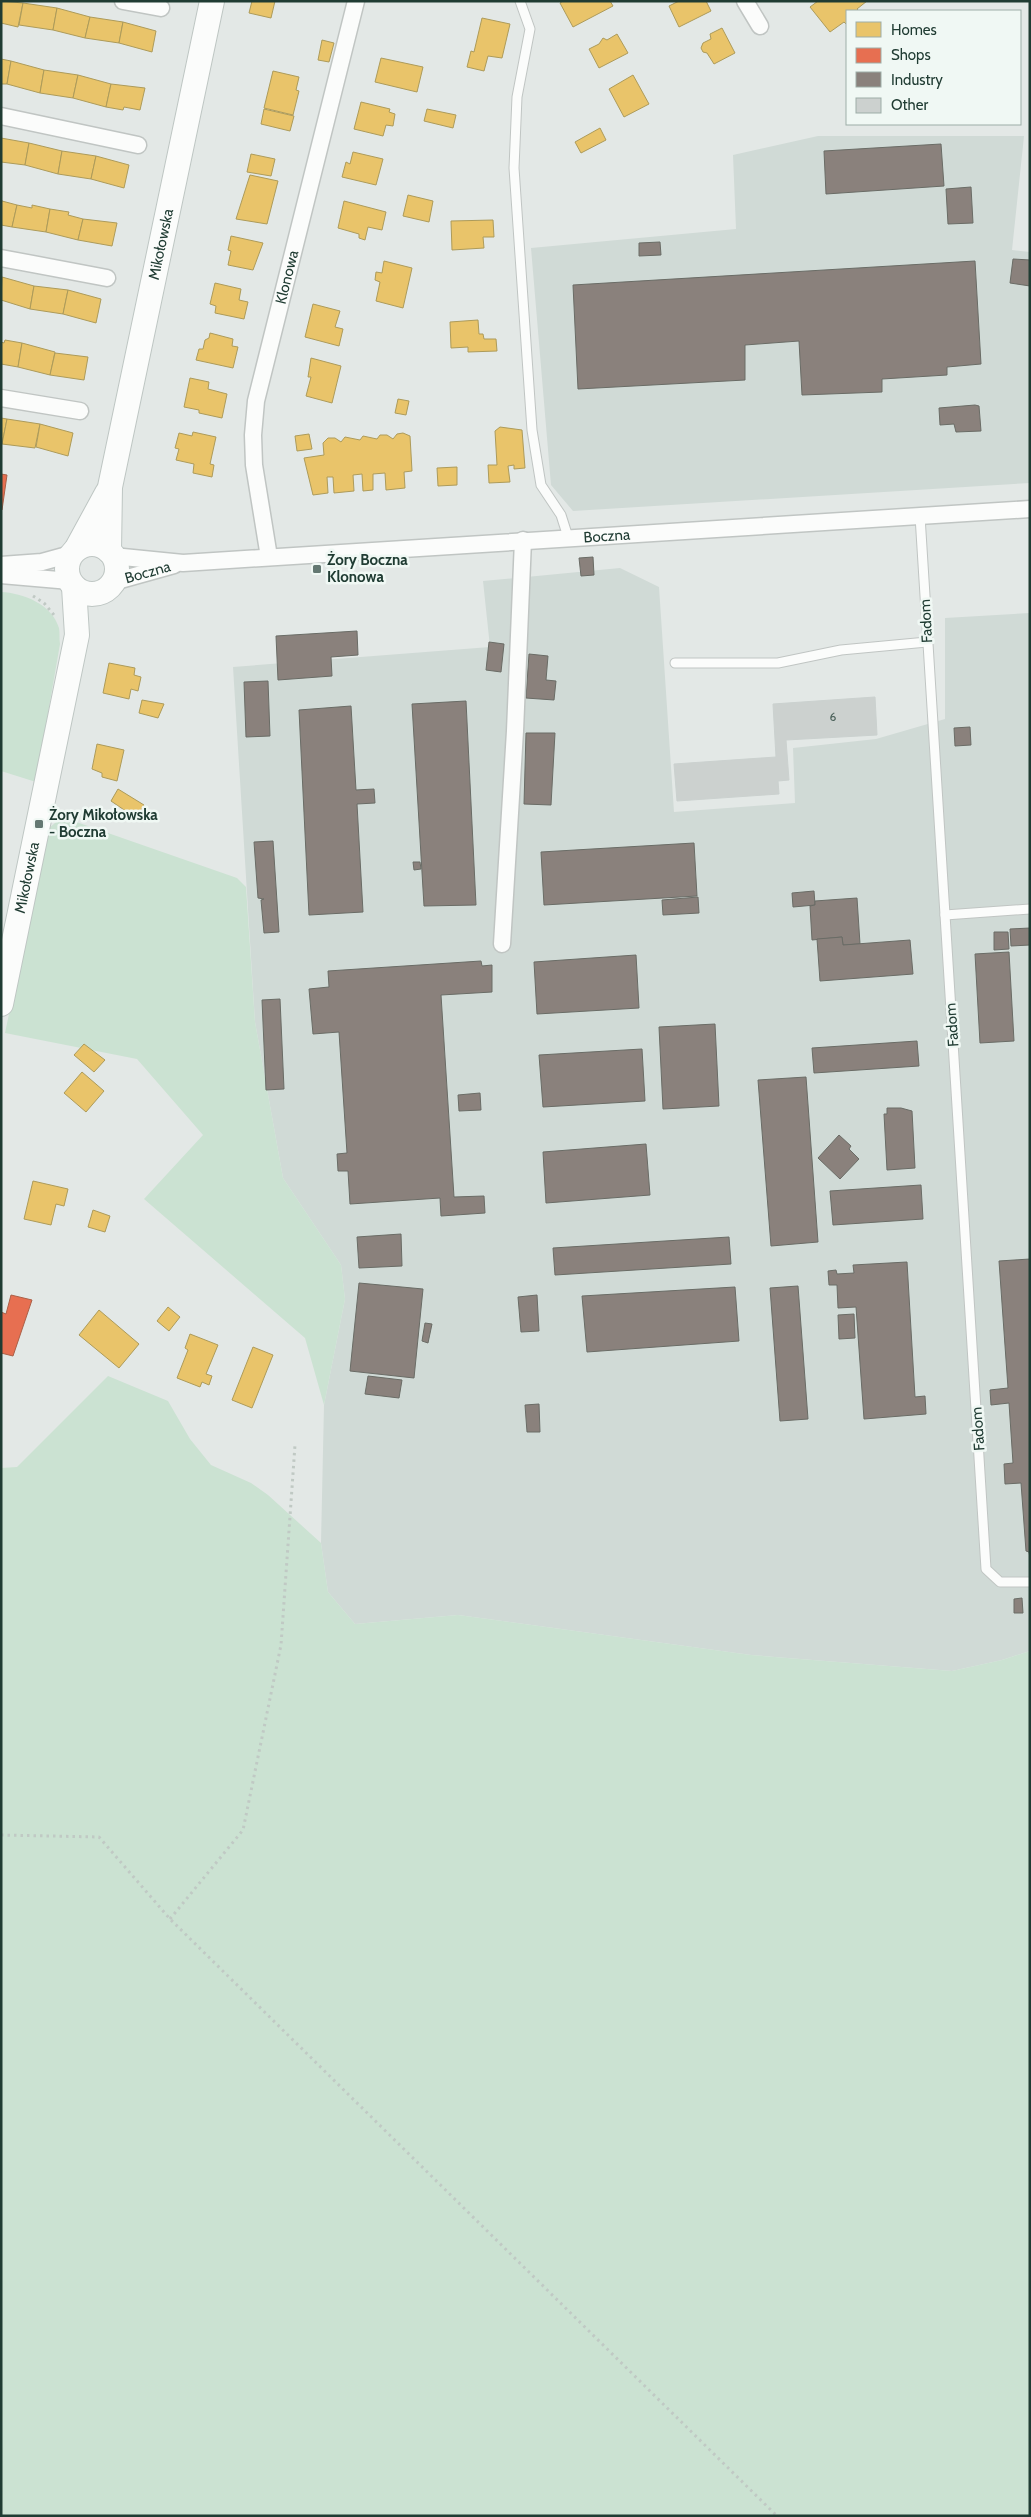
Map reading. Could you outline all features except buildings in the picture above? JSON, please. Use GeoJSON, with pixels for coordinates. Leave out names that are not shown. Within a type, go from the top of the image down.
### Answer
{"type":"FeatureCollection","features":[{"type":"Feature","properties":{"kind":"street"},"geometry":{"type":"LineString","coordinates":[[123,1],[161,8]]}},
{"type":"Feature","properties":{"kind":"street","name":"Mikołowska"},"geometry":{"type":"LineString","coordinates":[[111,554],[110,487],[212,1]]}},
{"type":"Feature","properties":{"kind":"street","name":"Klonowa"},"geometry":{"type":"LineString","coordinates":[[269,557],[254,465],[253,435],[256,401],[356,1]]}},
{"type":"Feature","properties":{"kind":"street"},"geometry":{"type":"LineString","coordinates":[[744,1],[760,26]]}},
{"type":"Feature","properties":{"kind":"street"},"geometry":{"type":"LineString","coordinates":[[1,116],[138,145]]}},
{"type":"Feature","properties":{"kind":"street"},"geometry":{"type":"LineString","coordinates":[[1,258],[107,278]]}},
{"type":"Feature","properties":{"kind":"street"},"geometry":{"type":"LineString","coordinates":[[1,398],[80,411]]}},
{"type":"Feature","properties":{"kind":"street","name":"Mikołowska"},"geometry":{"type":"LineString","coordinates":[[74,551],[110,487]]}},
{"type":"Feature","properties":{"kind":"street","name":"Boczna"},"geometry":{"type":"LineString","coordinates":[[111,554],[183,563],[1030,509]]}},
{"type":"Feature","properties":{"kind":"street"},"geometry":{"type":"LineString","coordinates":[[502,944],[515,731],[523,540]]}},
{"type":"Feature","properties":{"kind":"street"},"geometry":{"type":"LineString","coordinates":[[1,565],[42,562],[94,544],[111,554],[117,569],[106,587],[85,593],[72,584],[1,575]]}},
{"type":"Feature","properties":{"kind":"street"},"geometry":{"type":"LineString","coordinates":[[72,584],[67,567],[74,551]]}},
{"type":"Feature","properties":{"kind":"street","name":"Boczna"},"geometry":{"type":"LineString","coordinates":[[106,587],[183,563]]}},
{"type":"Feature","properties":{"kind":"street","name":"Mikołowska"},"geometry":{"type":"LineString","coordinates":[[1,1004],[77,635],[72,584]]}},
{"type":"Feature","properties":{"kind":"street","name":"Mikołowska"},"geometry":{"type":"LineString","coordinates":[[77,635],[106,587]]}},
{"type":"Feature","properties":{"kind":"lane"},"geometry":{"type":"LineString","coordinates":[[520,1],[530,29],[518,97],[514,168],[532,430],[540,485],[560,515],[568,537]]}},
{"type":"Feature","properties":{"kind":"lane","name":"Fadom"},"geometry":{"type":"LineString","coordinates":[[920,516],[986,1570],[1000,1582],[1030,1582]]}},
{"type":"Feature","properties":{"kind":"lane"},"geometry":{"type":"LineString","coordinates":[[675,663],[778,663],[841,650],[927,642]]}},
{"type":"Feature","properties":{"kind":"lane"},"geometry":{"type":"LineString","coordinates":[[944,915],[1030,909]]}},
{"type":"Feature","properties":{"kind":"path"},"geometry":{"type":"LineString","coordinates":[[170,1919],[243,1830],[281,1645],[295,1445]]}},
{"type":"Feature","properties":{"kind":"path"},"geometry":{"type":"LineString","coordinates":[[1,1836],[99,1837],[170,1919],[777,2516]]}},
{"type":"Feature","properties":{"kind":"shaded area"},"geometry":{"type":"Polygon","coordinates":[[[818,136],[1024,136],[1012,250],[1030,252],[1030,483],[573,511],[551,485],[531,248],[736,229],[733,155],[818,136]]]}},
{"type":"Feature","properties":{"kind":"shaded area"},"geometry":{"type":"Polygon","coordinates":[[[620,568],[659,587],[674,812],[795,803],[793,748],[876,739],[945,719],[945,618],[1030,613],[1030,1651],[1002,1660],[952,1671],[751,1655],[458,1615],[355,1624],[328,1592],[321,1543],[324,1405],[345,1299],[341,1265],[283,1178],[255,1022],[233,667],[490,647],[483,581],[620,568]]]}},
{"type":"Feature","properties":{"kind":"green space"},"geometry":{"type":"Polygon","coordinates":[[[1,592],[36,601],[50,612],[59,628],[60,644],[36,782],[1,771],[1,592]]]}},
{"type":"Feature","properties":{"kind":"green space"},"geometry":{"type":"Polygon","coordinates":[[[62,817],[237,878],[246,887],[255,1022],[283,1178],[341,1265],[345,1299],[324,1405],[305,1338],[144,1199],[203,1135],[137,1059],[5,1033],[48,829],[62,817]]]}},
{"type":"Feature","properties":{"kind":"green space"},"geometry":{"type":"Polygon","coordinates":[[[108,1376],[168,1401],[190,1439],[211,1465],[251,1483],[268,1495],[321,1543],[328,1592],[355,1624],[458,1615],[751,1655],[952,1671],[1002,1660],[1030,1651],[1030,2516],[1,2516],[1,1468],[17,1467],[108,1376]]]}},
{"type":"Feature","properties":{"kind":"place","name":"Żory Boczna Klonowa"},"geometry":{"type":"Point","coordinates":[317,569]}},
{"type":"Feature","properties":{"kind":"place","name":"Żory Mikołowska - Boczna"},"geometry":{"type":"Point","coordinates":[39,824]}}]}
